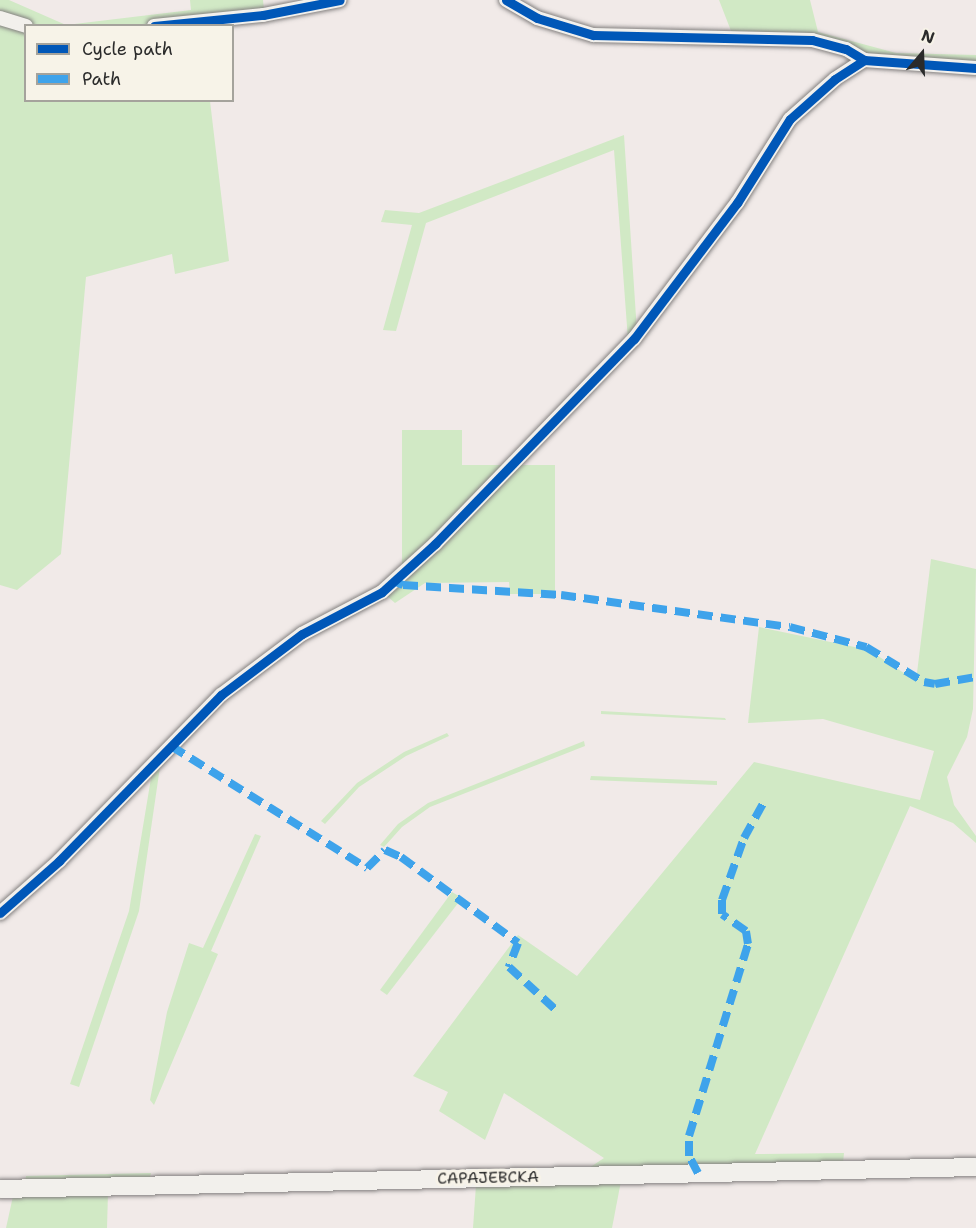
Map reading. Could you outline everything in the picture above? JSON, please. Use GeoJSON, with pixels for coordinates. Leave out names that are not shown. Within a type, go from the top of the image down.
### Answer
{"type":"FeatureCollection","features":[{"type":"Feature","properties":{"kind":"main road","name":"САРАЈЕВСКА"},"geometry":{"type":"LineString","coordinates":[[0,1189],[976,1167]]}},
{"type":"Feature","properties":{"kind":"street"},"geometry":{"type":"LineString","coordinates":[[173,24],[263,15],[340,0]]}},
{"type":"Feature","properties":{"kind":"street"},"geometry":{"type":"LineString","coordinates":[[506,0],[537,18],[593,35],[812,40],[846,49],[864,60],[976,68]]}},
{"type":"Feature","properties":{"kind":"street"},"geometry":{"type":"LineString","coordinates":[[0,18],[24,25]]}},
{"type":"Feature","properties":{"kind":"street"},"geometry":{"type":"LineString","coordinates":[[0,913],[58,861],[221,695],[302,634],[382,592],[435,544],[663,305],[757,174],[790,118],[844,71],[864,60]]}},
{"type":"Feature","properties":{"kind":"green space"},"geometry":{"type":"Polygon","coordinates":[[[0,0],[9,0],[64,24],[24,24],[24,102],[210,102],[229,261],[175,274],[172,254],[86,277],[61,554],[17,590],[0,585],[0,0]]]}},
{"type":"Feature","properties":{"kind":"green space"},"geometry":{"type":"Polygon","coordinates":[[[190,0],[263,0],[264,10],[205,24],[74,24],[191,10],[190,0]]]}},
{"type":"Feature","properties":{"kind":"green space"},"geometry":{"type":"Polygon","coordinates":[[[719,0],[810,0],[818,32],[896,53],[976,55],[976,66],[871,57],[845,47],[733,36],[719,0]]]}},
{"type":"Feature","properties":{"kind":"green space"},"geometry":{"type":"Polygon","coordinates":[[[624,135],[637,332],[628,340],[614,150],[426,223],[396,331],[383,330],[412,225],[381,222],[385,210],[419,213],[624,135]]]}},
{"type":"Feature","properties":{"kind":"green space"},"geometry":{"type":"Polygon","coordinates":[[[402,430],[462,430],[462,465],[555,465],[555,594],[510,594],[509,582],[425,583],[395,603],[380,590],[402,572],[402,430]]]}},
{"type":"Feature","properties":{"kind":"green space"},"geometry":{"type":"Polygon","coordinates":[[[931,559],[976,569],[973,709],[967,737],[947,777],[954,805],[976,836],[976,843],[953,823],[910,806],[755,1154],[844,1153],[843,1163],[586,1170],[604,1158],[504,1093],[485,1140],[439,1111],[448,1092],[413,1076],[518,935],[577,976],[754,762],[920,800],[934,751],[823,719],[748,723],[759,627],[869,650],[916,681],[931,559]]]}},
{"type":"Feature","properties":{"kind":"green space"},"geometry":{"type":"Polygon","coordinates":[[[601,711],[725,718],[726,720],[601,714],[601,711]]]}},
{"type":"Feature","properties":{"kind":"green space"},"geometry":{"type":"Polygon","coordinates":[[[447,733],[449,736],[406,756],[359,787],[325,824],[321,821],[357,783],[404,752],[447,733]]]}},
{"type":"Feature","properties":{"kind":"green space"},"geometry":{"type":"Polygon","coordinates":[[[584,741],[585,746],[430,807],[402,827],[384,847],[380,845],[398,824],[428,803],[584,741]]]}},
{"type":"Feature","properties":{"kind":"green space"},"geometry":{"type":"Polygon","coordinates":[[[161,760],[139,911],[79,1087],[70,1084],[129,911],[152,772],[161,760]]]}},
{"type":"Feature","properties":{"kind":"green space"},"geometry":{"type":"Polygon","coordinates":[[[591,776],[717,781],[717,785],[590,780],[591,776]]]}},
{"type":"Feature","properties":{"kind":"green space"},"geometry":{"type":"Polygon","coordinates":[[[255,834],[261,836],[211,951],[218,954],[154,1105],[150,1100],[167,1012],[189,943],[203,948],[255,834]]]}},
{"type":"Feature","properties":{"kind":"green space"},"geometry":{"type":"Polygon","coordinates":[[[452,892],[462,898],[387,995],[380,990],[452,892]]]}},
{"type":"Feature","properties":{"kind":"green space"},"geometry":{"type":"Polygon","coordinates":[[[151,1173],[149,1181],[25,1184],[26,1176],[151,1173]]]}},
{"type":"Feature","properties":{"kind":"green space"},"geometry":{"type":"Polygon","coordinates":[[[621,1181],[612,1228],[473,1228],[476,1185],[621,1181]]]}},
{"type":"Feature","properties":{"kind":"green space"},"geometry":{"type":"Polygon","coordinates":[[[108,1193],[107,1228],[6,1228],[13,1196],[108,1193]]]}},
{"type":"Feature","properties":{"kind":"marked path"},"geometry":{"type":"LineString","coordinates":[[394,581],[403,585],[561,595],[790,627],[866,647],[924,682],[935,684],[976,677]]}},
{"type":"Feature","properties":{"kind":"marked path"},"geometry":{"type":"LineString","coordinates":[[171,746],[367,868],[385,850],[401,857],[518,943],[509,967],[556,1010]]}},
{"type":"Feature","properties":{"kind":"marked path"},"geometry":{"type":"LineString","coordinates":[[698,1173],[689,1156],[689,1136],[748,944],[746,931],[722,914],[722,900],[744,838],[765,800]]}},
{"type":"Feature","properties":{"kind":"cycle path"},"geometry":{"type":"LineString","coordinates":[[174,24],[263,15],[340,0]]}},
{"type":"Feature","properties":{"kind":"cycle path"},"geometry":{"type":"LineString","coordinates":[[506,0],[537,18],[593,35],[812,40],[846,49],[864,60]]}},
{"type":"Feature","properties":{"kind":"cycle path"},"geometry":{"type":"LineString","coordinates":[[0,913],[59,861],[221,695],[302,634],[382,592],[435,544],[634,339],[737,203],[790,119],[835,79],[864,60],[976,68]]}}]}
